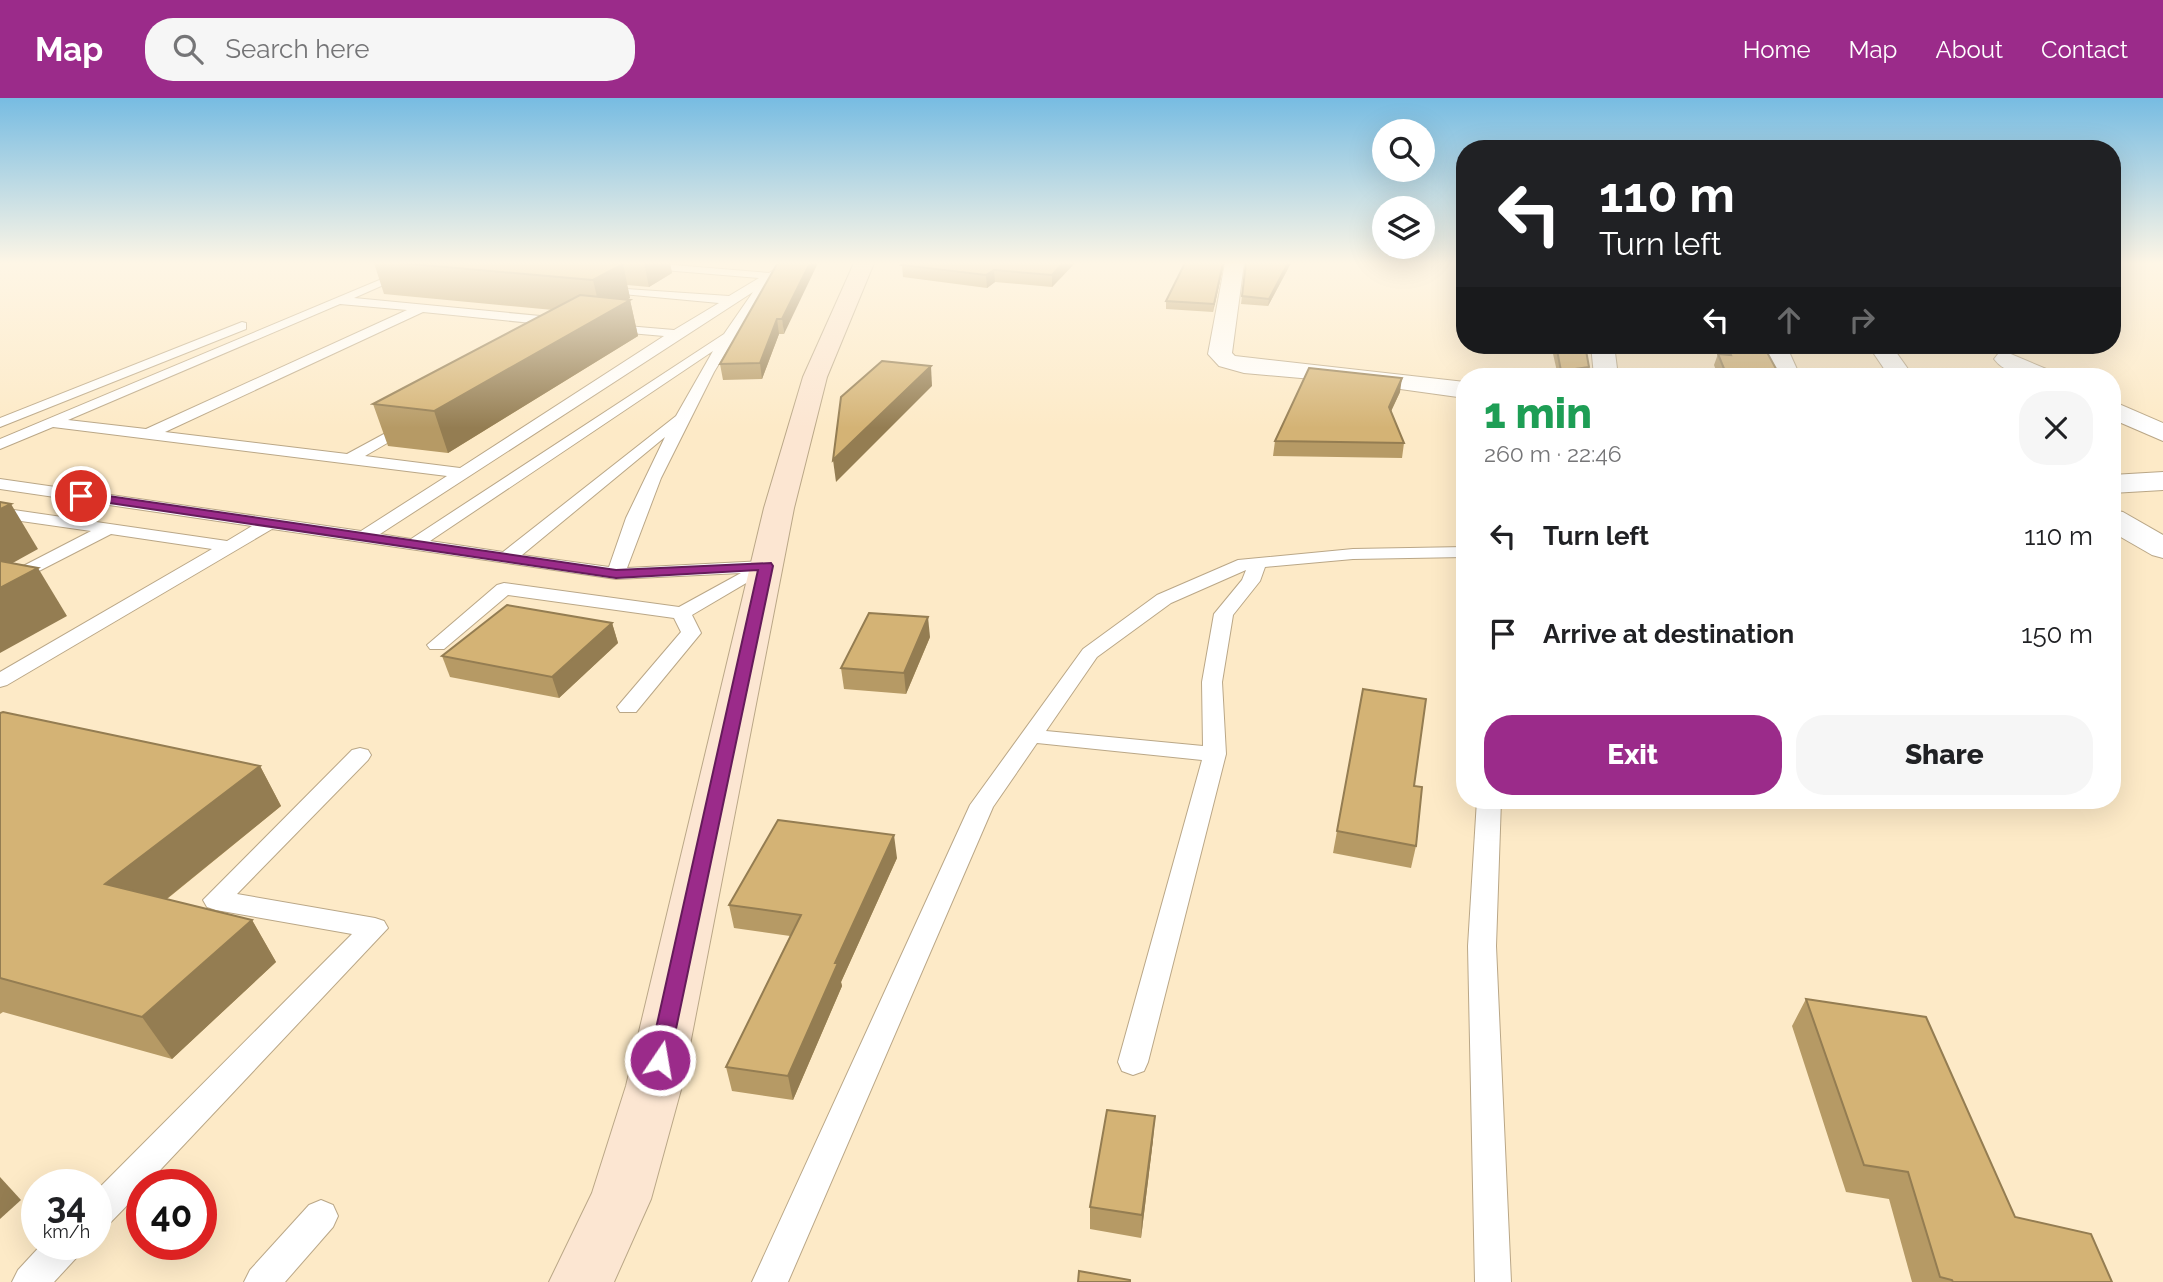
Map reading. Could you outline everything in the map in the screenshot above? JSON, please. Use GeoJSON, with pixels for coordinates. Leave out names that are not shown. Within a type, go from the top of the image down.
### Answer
{"type":"FeatureCollection","features":[{"type":"Feature","properties":{"kind":"street"},"geometry":{"type":"LineString","coordinates":[[580,1282],[620,1199],[654,1086],[766,566],[815,377],[840,318]]}},
{"type":"Feature","properties":{"kind":"street"},"geometry":{"type":"LineString","coordinates":[[1225,318],[1220,354],[1227,361],[1244,366],[1357,376],[1456,389]]}},
{"type":"Feature","properties":{"kind":"street"},"geometry":{"type":"LineString","coordinates":[[2006,359],[2025,368]]}},
{"type":"Feature","properties":{"kind":"street"},"geometry":{"type":"LineString","coordinates":[[2121,413],[2163,433]]}},
{"type":"Feature","properties":{"kind":"street"},"geometry":{"type":"LineString","coordinates":[[2121,483],[2163,481]]}},
{"type":"Feature","properties":{"kind":"street"},"geometry":{"type":"LineString","coordinates":[[2121,525],[2139,538]]}},
{"type":"Feature","properties":{"kind":"lane"},"geometry":{"type":"LineString","coordinates":[[0,423],[271,318]]}},
{"type":"Feature","properties":{"kind":"lane"},"geometry":{"type":"LineString","coordinates":[[0,444],[296,318]]}},
{"type":"Feature","properties":{"kind":"lane"},"geometry":{"type":"LineString","coordinates":[[148,434],[400,318]]}},
{"type":"Feature","properties":{"kind":"lane"},"geometry":{"type":"LineString","coordinates":[[487,318],[567,331]]}},
{"type":"Feature","properties":{"kind":"lane"},"geometry":{"type":"LineString","coordinates":[[366,537],[701,318]]}},
{"type":"Feature","properties":{"kind":"lane"},"geometry":{"type":"LineString","coordinates":[[616,574],[625,537],[682,415],[740,318]]}},
{"type":"Feature","properties":{"kind":"lane"},"geometry":{"type":"LineString","coordinates":[[597,326],[676,334]]}},
{"type":"Feature","properties":{"kind":"lane"},"geometry":{"type":"LineString","coordinates":[[415,544],[726,337]]}},
{"type":"Feature","properties":{"kind":"lane"},"geometry":{"type":"LineString","coordinates":[[507,558],[682,415]]}},
{"type":"Feature","properties":{"kind":"lane"},"geometry":{"type":"LineString","coordinates":[[349,459],[420,419]]}},
{"type":"Feature","properties":{"kind":"lane"},"geometry":{"type":"LineString","coordinates":[[51,422],[462,473]]}},
{"type":"Feature","properties":{"kind":"lane"},"geometry":{"type":"LineString","coordinates":[[0,484],[616,574],[766,566]]}},
{"type":"Feature","properties":{"kind":"lane"},"geometry":{"type":"LineString","coordinates":[[0,585],[108,528],[162,508]]}},
{"type":"Feature","properties":{"kind":"lane"},"geometry":{"type":"LineString","coordinates":[[0,513],[228,546]]}},
{"type":"Feature","properties":{"kind":"lane"},"geometry":{"type":"LineString","coordinates":[[0,681],[269,523]]}},
{"type":"Feature","properties":{"kind":"lane"},"geometry":{"type":"LineString","coordinates":[[771,1282],[982,805],[1090,653],[1164,598],[1244,564],[1353,554],[1456,552]]}},
{"type":"Feature","properties":{"kind":"lane"},"geometry":{"type":"LineString","coordinates":[[1133,1062],[1215,754],[1212,682],[1224,614],[1251,581],[1258,563]]}},
{"type":"Feature","properties":{"kind":"lane"},"geometry":{"type":"LineString","coordinates":[[438,645],[504,589],[682,613],[766,566]]}},
{"type":"Feature","properties":{"kind":"lane"},"geometry":{"type":"LineString","coordinates":[[628,707],[691,633],[682,613]]}},
{"type":"Feature","properties":{"kind":"lane"},"geometry":{"type":"LineString","coordinates":[[1031,736],[1215,754]]}},
{"type":"Feature","properties":{"kind":"lane"},"geometry":{"type":"LineString","coordinates":[[112,1198],[375,928],[216,900],[360,755]]}},
{"type":"Feature","properties":{"kind":"lane"},"geometry":{"type":"LineString","coordinates":[[1489,809],[1482,946],[1493,1282]]}},
{"type":"Feature","properties":{"kind":"lane"},"geometry":{"type":"LineString","coordinates":[[262,1282],[321,1216]]}},
{"type":"Feature","properties":{"kind":"lane"},"geometry":{"type":"LineString","coordinates":[[30,1282],[51,1260]]}},
{"type":"Feature","properties":{"kind":"building"},"geometry":{"type":"Polygon","coordinates":[[[536,318],[598,318],[434,411],[373,404],[536,318]]]}},
{"type":"Feature","properties":{"kind":"building"},"geometry":{"type":"Polygon","coordinates":[[[746,318],[782,318],[777,319],[760,363],[720,364],[746,318]]]}},
{"type":"Feature","properties":{"kind":"building"},"geometry":{"type":"Polygon","coordinates":[[[1558,354],[1587,354],[1589,367],[1560,368],[1558,354]]]}},
{"type":"Feature","properties":{"kind":"building"},"geometry":{"type":"Polygon","coordinates":[[[1718,354],[1768,354],[1776,368],[1724,368],[1718,354]]]}},
{"type":"Feature","properties":{"kind":"building"},"geometry":{"type":"Polygon","coordinates":[[[882,361],[931,366],[833,460],[841,397],[882,361]]]}},
{"type":"Feature","properties":{"kind":"building"},"geometry":{"type":"Polygon","coordinates":[[[1309,368],[1402,378],[1389,407],[1404,443],[1275,441],[1309,368]]]}},
{"type":"Feature","properties":{"kind":"building"},"geometry":{"type":"Polygon","coordinates":[[[0,502],[11,504],[0,509],[0,502]]]}},
{"type":"Feature","properties":{"kind":"building"},"geometry":{"type":"Polygon","coordinates":[[[0,561],[38,568],[0,588],[0,561]]]}},
{"type":"Feature","properties":{"kind":"building"},"geometry":{"type":"Polygon","coordinates":[[[507,605],[612,623],[552,677],[442,656],[507,605]]]}},
{"type":"Feature","properties":{"kind":"building"},"geometry":{"type":"Polygon","coordinates":[[[869,613],[928,617],[904,673],[841,668],[869,613]]]}},
{"type":"Feature","properties":{"kind":"building"},"geometry":{"type":"Polygon","coordinates":[[[1363,689],[1426,699],[1414,786],[1422,787],[1416,846],[1337,831],[1363,689]]]}},
{"type":"Feature","properties":{"kind":"building"},"geometry":{"type":"Polygon","coordinates":[[[0,713],[260,766],[105,884],[252,920],[142,1017],[0,978],[0,713]]]}},
{"type":"Feature","properties":{"kind":"building"},"geometry":{"type":"Polygon","coordinates":[[[778,820],[894,835],[835,963],[838,963],[788,1076],[726,1067],[801,915],[729,905],[778,820]]]}},
{"type":"Feature","properties":{"kind":"building"},"geometry":{"type":"Polygon","coordinates":[[[1806,999],[1926,1017],[2015,1217],[2091,1234],[2112,1282],[1953,1282],[1940,1277],[1908,1172],[1864,1165],[1806,999]]]}},
{"type":"Feature","properties":{"kind":"building"},"geometry":{"type":"Polygon","coordinates":[[[1107,1110],[1155,1116],[1142,1215],[1090,1207],[1107,1110]]]}},
{"type":"Feature","properties":{"kind":"building"},"geometry":{"type":"Polygon","coordinates":[[[1079,1271],[1130,1280],[1130,1282],[1078,1282],[1079,1271]]]}},
{"type":"Feature","properties":{"kind":"route"},"geometry":{"type":"LineString","coordinates":[[81,496],[616,574],[766,566],[660,1060]]}}]}
